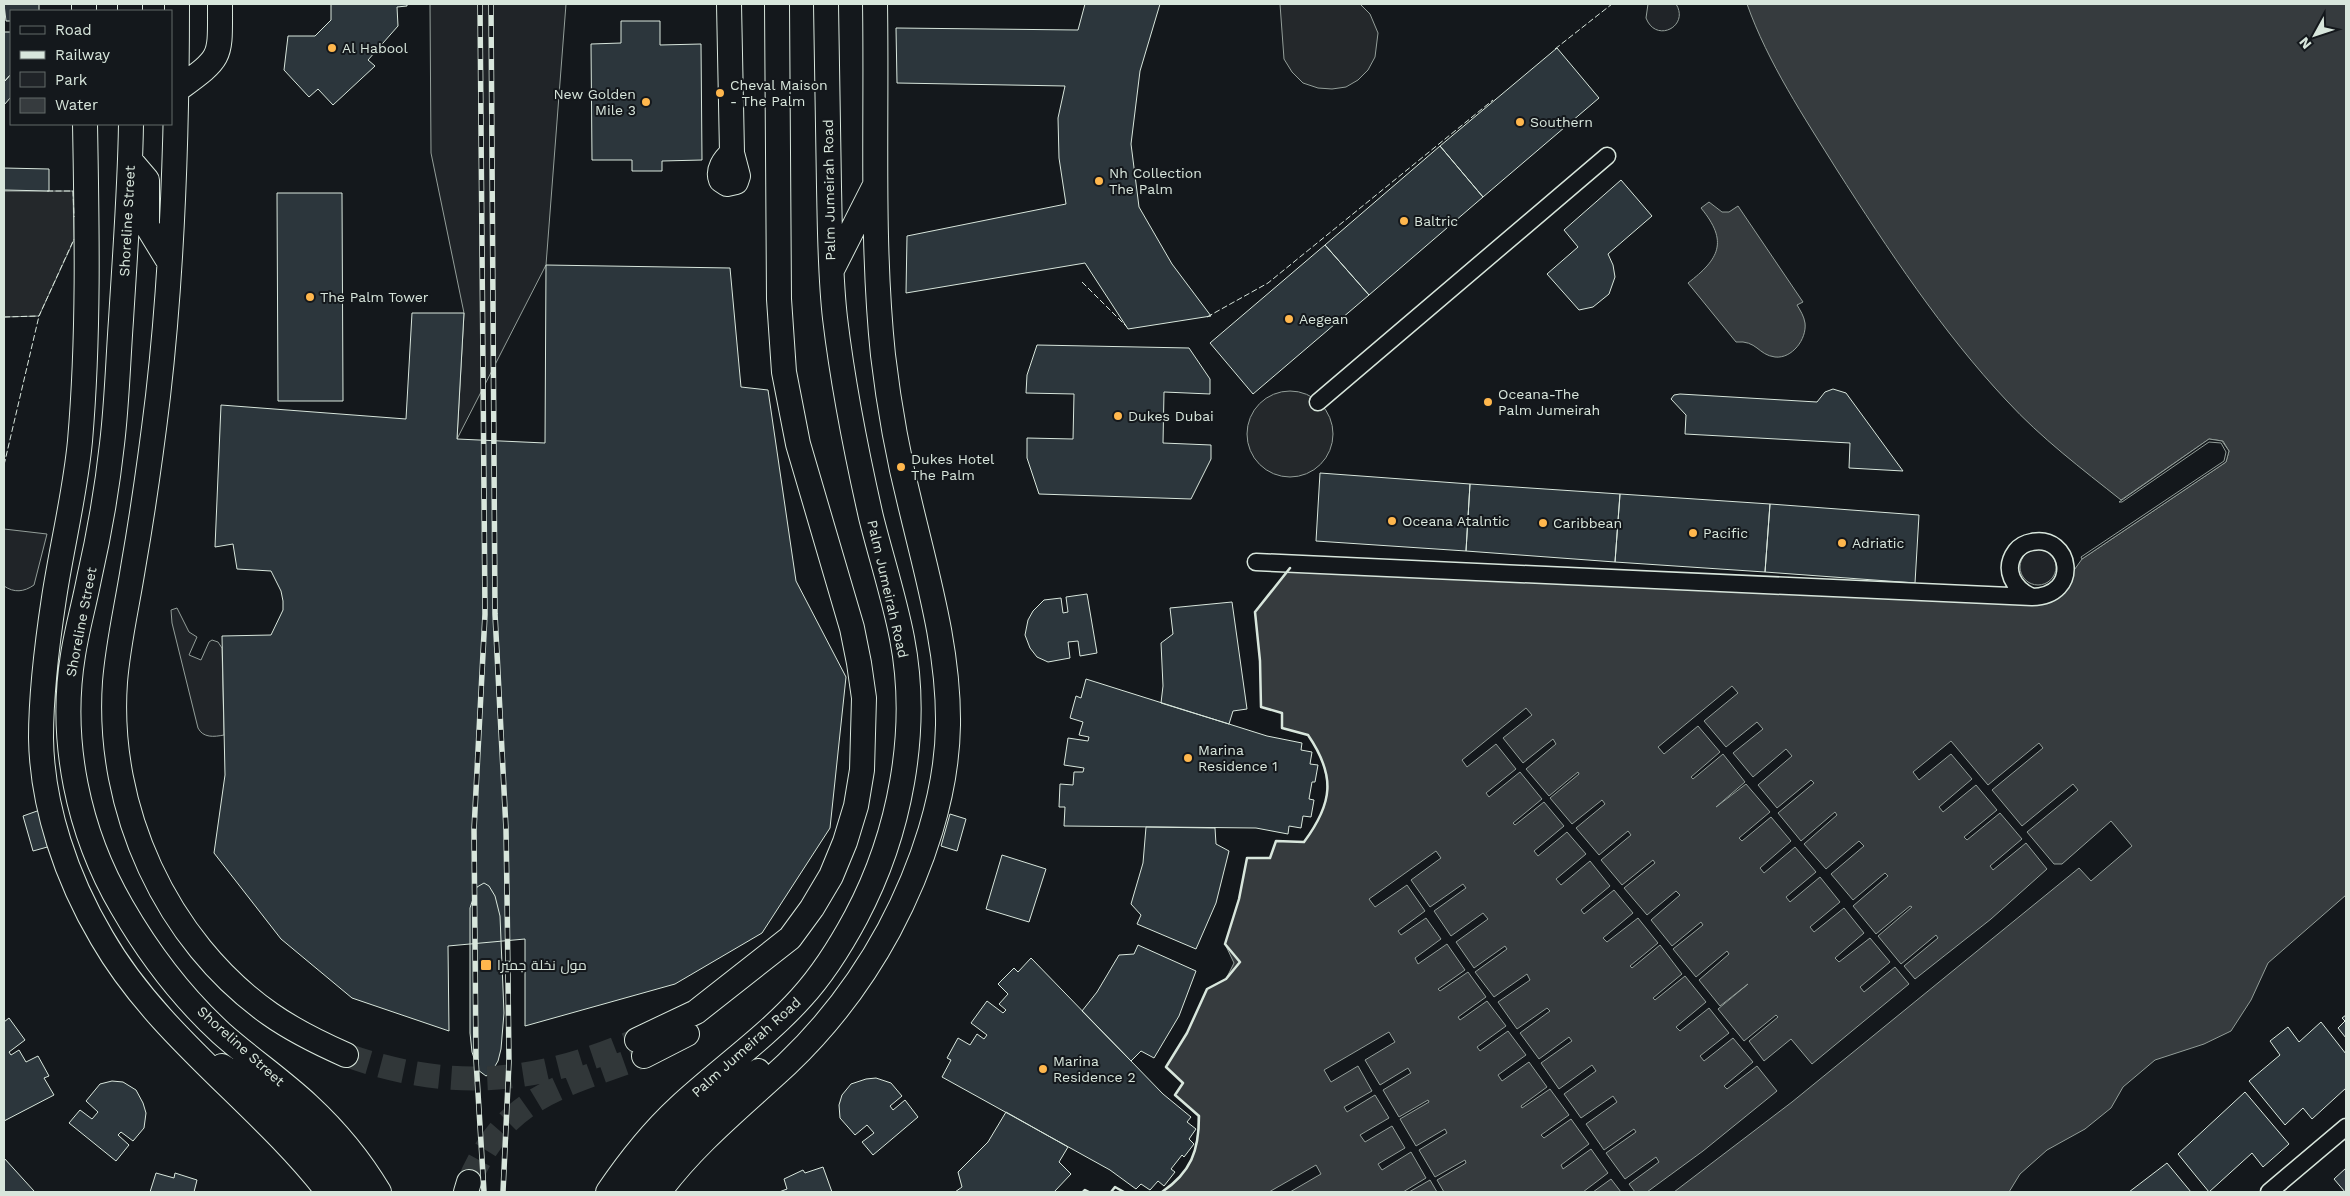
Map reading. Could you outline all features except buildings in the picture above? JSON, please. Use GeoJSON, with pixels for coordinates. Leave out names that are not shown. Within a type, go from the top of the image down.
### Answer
{"type":"FeatureCollection","features":[{"type":"Feature","properties":{"kind":"main road"},"geometry":{"type":"LineString","coordinates":[[177,4],[177,90],[164,344],[151,448],[115,684],[116,742],[126,799],[140,845],[156,881],[176,914],[206,953],[245,995],[293,1030],[346,1055]]}},
{"type":"Feature","properties":{"kind":"main road"},"geometry":{"type":"LineString","coordinates":[[177,90],[205,70],[216,58],[219,50],[220,4]]}},
{"type":"Feature","properties":{"kind":"main road"},"geometry":{"type":"LineString","coordinates":[[729,4],[732,154]]}},
{"type":"Feature","properties":{"kind":"main road"},"geometry":{"type":"LineString","coordinates":[[641,1048],[696,1012],[790,938],[812,908],[831,876],[845,842],[859,788],[864,734],[864,698],[852,628],[800,453],[784,372],[779,299],[777,4]]}},
{"type":"Feature","properties":{"kind":"main road","name":"Palm Jumeirah Road"},"geometry":{"type":"LineString","coordinates":[[608,1192],[657,1129],[780,1020],[822,972],[856,918],[870,889],[893,821],[904,766],[907,734],[906,670],[902,638],[870,512],[850,418],[831,272],[826,4]]}},
{"type":"Feature","properties":{"kind":"main road"},"geometry":{"type":"LineString","coordinates":[[659,1192],[704,1140],[805,1045],[836,1008],[880,945],[914,877],[927,841],[940,788],[948,728],[943,653],[931,590],[901,466],[887,385],[877,275],[875,4]]}},
{"type":"Feature","properties":{"kind":"main road"},"geometry":{"type":"LineString","coordinates":[[86,125],[82,419],[76,473],[44,672],[41,740],[44,775],[60,844],[71,877],[90,916],[121,969],[190,1047],[290,1148],[328,1192]]}},
{"type":"Feature","properties":{"kind":"main road","name":"Shoreline Street"},"geometry":{"type":"LineString","coordinates":[[131,125],[112,442],[99,534],[72,656],[69,689],[71,754],[82,810],[94,849],[107,879],[122,908],[164,969],[218,1030],[308,1105],[333,1130],[355,1157],[379,1192]]}},
{"type":"Feature","properties":{"kind":"main road"},"geometry":{"type":"LineString","coordinates":[[130,160],[147,180],[146,226],[169,262]]}},
{"type":"Feature","properties":{"kind":"main road"},"geometry":{"type":"LineString","coordinates":[[831,272],[877,181]]}},
{"type":"Feature","properties":{"kind":"main road"},"geometry":{"type":"LineString","coordinates":[[635,1192],[658,1161],[693,1124],[836,1008]]}},
{"type":"Feature","properties":{"kind":"main road"},"geometry":{"type":"LineString","coordinates":[[190,1047],[242,1078],[293,1120],[316,1143],[354,1192]]}},
{"type":"Feature","properties":{"kind":"street"},"geometry":{"type":"LineString","coordinates":[[1318,402],[1607,156]]}},
{"type":"Feature","properties":{"kind":"street"},"geometry":{"type":"LineString","coordinates":[[1256,562],[2032,597]]}},
{"type":"Feature","properties":{"kind":"street"},"geometry":{"type":"LineString","coordinates":[[2269,1192],[2346,1127]]}},
{"type":"Feature","properties":{"kind":"green space"},"geometry":{"type":"Polygon","coordinates":[[[430,4],[566,4],[546,265],[457,439],[464,313],[431,153],[430,4]]]}},
{"type":"Feature","properties":{"kind":"green space"},"geometry":{"type":"Polygon","coordinates":[[[1648,4],[1676,4],[1679,19],[1670,29],[1664,31],[1657,30],[1651,26],[1646,18],[1648,4]]]}},
{"type":"Feature","properties":{"kind":"green space"},"geometry":{"type":"Polygon","coordinates":[[[4,529],[47,534],[34,585],[26,589],[15,591],[4,586],[4,529]]]}},
{"type":"Feature","properties":{"kind":"green space"},"geometry":{"type":"Polygon","coordinates":[[[2038,549],[2045,550],[2051,554],[2055,560],[2055,574],[2051,580],[2045,584],[2038,585],[2031,584],[2025,580],[2021,574],[2020,567],[2021,560],[2025,554],[2031,550],[2038,549]]]}},
{"type":"Feature","properties":{"kind":"green space"},"geometry":{"type":"Polygon","coordinates":[[[177,608],[189,632],[197,637],[189,655],[201,660],[209,642],[212,640],[218,642],[222,648],[224,735],[206,735],[198,728],[172,623],[171,610],[177,608]]]}},
{"type":"Feature","properties":{"kind":"shaded area"},"geometry":{"type":"Polygon","coordinates":[[[1280,4],[1360,4],[1370,14],[1378,33],[1375,57],[1368,70],[1358,80],[1346,87],[1318,88],[1303,83],[1292,72],[1284,59],[1280,4]]]}},
{"type":"Feature","properties":{"kind":"shaded area"},"geometry":{"type":"Polygon","coordinates":[[[4,191],[73,191],[74,240],[39,316],[4,317],[4,191]]]}},
{"type":"Feature","properties":{"kind":"shaded area"},"geometry":{"type":"Polygon","coordinates":[[[1290,391],[1314,398],[1326,410],[1333,434],[1326,458],[1314,470],[1290,477],[1266,470],[1254,458],[1247,434],[1254,410],[1266,398],[1290,391]]]}},
{"type":"Feature","properties":{"kind":"water"},"geometry":{"type":"Polygon","coordinates":[[[1747,4],[2346,4],[2346,895],[2268,963],[2251,1000],[2231,1031],[2204,1044],[2155,1060],[2123,1087],[2111,1108],[2085,1129],[2047,1150],[2020,1174],[2009,1192],[1162,1192],[1180,1177],[1191,1160],[1195,1150],[1198,1128],[1198,1116],[1175,1095],[1183,1083],[1166,1067],[1187,1033],[1207,989],[1226,979],[1234,963],[1225,944],[1239,899],[1247,858],[1270,858],[1276,841],[1304,842],[1321,815],[1325,802],[1327,789],[1323,764],[1308,735],[1282,728],[1282,713],[1261,707],[1260,661],[1255,612],[1297,559],[2039,599],[2072,573],[2082,559],[2226,462],[2229,451],[2223,441],[2209,439],[2121,500],[2034,428],[1983,375],[1960,347],[1896,259],[1837,170],[1788,89],[1765,47],[1747,4]]]}},
{"type":"Feature","properties":{"kind":"water"},"geometry":{"type":"Polygon","coordinates":[[[1709,202],[1722,212],[1729,212],[1738,206],[1803,302],[1797,305],[1804,320],[1804,335],[1797,347],[1787,355],[1781,357],[1769,356],[1749,343],[1736,342],[1688,283],[1707,266],[1717,249],[1715,231],[1701,208],[1709,202]]]}},
{"type":"Feature","properties":{"kind":"pier"},"geometry":{"type":"Polygon","coordinates":[[[2209,439],[2222,441],[2229,451],[2226,462],[2082,559],[2081,557],[2224,461],[2226,452],[2221,443],[2209,442],[2122,502],[2119,502],[2209,439]]]}},
{"type":"Feature","properties":{"kind":"pier"},"geometry":{"type":"Polygon","coordinates":[[[1732,686],[1738,693],[1704,721],[1726,747],[1757,722],[1763,729],[1733,753],[1753,777],[1786,749],[1792,756],[1758,785],[1777,808],[1811,780],[1814,783],[1778,813],[1801,841],[1835,812],[1837,815],[1804,844],[1826,869],[1859,841],[1864,846],[1831,874],[1853,900],[1885,873],[1888,876],[1853,906],[1876,934],[1910,906],[1912,907],[1878,936],[1901,964],[1936,935],[1938,938],[1904,966],[1915,979],[1991,919],[2047,869],[2026,843],[1993,870],[1990,866],[2022,839],[2000,813],[1967,840],[1964,837],[1997,810],[1976,785],[1943,812],[1939,807],[1972,779],[1951,754],[1919,780],[1913,772],[1951,741],[1988,785],[2039,743],[2043,748],[1992,790],[2022,826],[2073,784],[2078,790],[2027,832],[2054,864],[2062,864],[2111,821],[2132,846],[2091,881],[2079,868],[1792,1102],[1674,1192],[1647,1192],[1703,1151],[1777,1091],[1757,1066],[1727,1089],[1724,1086],[1753,1062],[1733,1038],[1704,1061],[1700,1056],[1729,1033],[1709,1008],[1680,1031],[1676,1027],[1706,1002],[1685,976],[1655,1000],[1653,998],[1682,974],[1660,945],[1632,968],[1630,966],[1658,943],[1638,918],[1607,942],[1603,938],[1633,913],[1614,890],[1584,914],[1581,910],[1610,886],[1590,861],[1561,885],[1556,879],[1586,854],[1567,832],[1538,856],[1534,851],[1564,826],[1544,802],[1515,825],[1513,823],[1542,799],[1520,772],[1489,797],[1486,793],[1516,769],[1496,744],[1467,767],[1462,760],[1526,708],[1532,715],[1503,738],[1523,763],[1553,739],[1556,744],[1526,769],[1549,796],[1578,772],[1579,774],[1550,798],[1572,824],[1602,800],[1605,804],[1576,828],[1599,855],[1628,831],[1631,835],[1601,860],[1622,885],[1653,860],[1655,863],[1624,888],[1647,915],[1676,891],[1680,895],[1651,920],[1672,946],[1701,922],[1703,925],[1673,949],[1696,977],[1727,951],[1729,954],[1699,980],[1720,1006],[1748,984],[1718,1009],[1744,1041],[1776,1015],[1778,1017],[1749,1041],[1764,1061],[1791,1039],[1812,1064],[1909,984],[1895,967],[1864,992],[1860,987],[1890,962],[1870,938],[1839,962],[1835,958],[1864,933],[1844,908],[1814,932],[1810,927],[1840,902],[1820,877],[1790,902],[1786,897],[1816,872],[1795,847],[1764,873],[1760,868],[1791,841],[1771,817],[1742,841],[1739,838],[1770,812],[1746,784],[1716,807],[1745,782],[1723,754],[1693,779],[1691,777],[1720,752],[1698,726],[1664,754],[1658,747],[1732,686]]]}},
{"type":"Feature","properties":{"kind":"pier"},"geometry":{"type":"Polygon","coordinates":[[[1436,851],[1441,858],[1411,880],[1430,907],[1463,884],[1466,888],[1434,911],[1451,936],[1483,913],[1488,919],[1456,942],[1474,968],[1505,946],[1507,949],[1475,972],[1494,997],[1527,974],[1530,980],[1498,1002],[1517,1029],[1547,1008],[1550,1011],[1520,1033],[1539,1059],[1569,1037],[1572,1041],[1541,1063],[1559,1089],[1592,1065],[1596,1071],[1564,1094],[1581,1118],[1613,1096],[1617,1102],[1586,1124],[1604,1150],[1634,1129],[1636,1132],[1606,1153],[1625,1179],[1656,1157],[1659,1162],[1629,1184],[1635,1192],[1621,1192],[1611,1179],[1593,1192],[1583,1192],[1608,1173],[1591,1149],[1563,1169],[1561,1165],[1589,1144],[1571,1119],[1544,1138],[1541,1135],[1569,1115],[1550,1089],[1522,1108],[1521,1106],[1547,1087],[1529,1062],[1502,1081],[1498,1075],[1526,1055],[1508,1031],[1480,1051],[1477,1047],[1506,1026],[1487,1001],[1460,1020],[1458,1017],[1486,997],[1468,972],[1440,991],[1438,989],[1465,970],[1447,944],[1418,964],[1415,958],[1441,939],[1426,918],[1401,935],[1398,931],[1425,911],[1407,885],[1375,907],[1369,899],[1436,851]]]}},
{"type":"Feature","properties":{"kind":"pier"},"geometry":{"type":"Polygon","coordinates":[[[1389,1032],[1395,1042],[1365,1060],[1380,1085],[1408,1068],[1411,1073],[1383,1090],[1399,1117],[1428,1100],[1429,1102],[1400,1119],[1416,1146],[1445,1129],[1447,1133],[1419,1150],[1435,1177],[1465,1160],[1466,1163],[1437,1180],[1444,1192],[1437,1192],[1430,1180],[1409,1192],[1403,1192],[1426,1178],[1411,1152],[1382,1170],[1378,1164],[1405,1148],[1392,1126],[1365,1142],[1360,1135],[1389,1118],[1375,1095],[1347,1112],[1344,1107],[1372,1091],[1358,1066],[1331,1082],[1324,1070],[1389,1032]]]}},
{"type":"Feature","properties":{"kind":"pier"},"geometry":{"type":"Polygon","coordinates":[[[1316,1165],[1321,1174],[1290,1192],[1269,1192],[1316,1165]]]}},
{"type":"Feature","properties":{"kind":"tunnel"},"geometry":{"type":"LineString","coordinates":[[346,1055],[385,1067],[422,1074],[458,1078],[493,1078],[528,1074],[563,1066],[600,1055],[637,1040]]}},
{"type":"Feature","properties":{"kind":"tunnel"},"geometry":{"type":"LineString","coordinates":[[469,1182],[484,1153],[501,1130],[519,1112],[563,1086],[644,1056]]}},
{"type":"Feature","properties":{"kind":"railway"},"geometry":{"type":"LineString","coordinates":[[480,4],[485,614],[474,830],[476,1060],[484,1192]]}},
{"type":"Feature","properties":{"kind":"railway"},"geometry":{"type":"LineString","coordinates":[[491,4],[495,614],[506,829],[509,1062],[503,1192]]}},
{"type":"Feature","properties":{"kind":"fence"},"geometry":{"type":"LineString","coordinates":[[1555,49],[1612,4]]}},
{"type":"Feature","properties":{"kind":"fence"},"geometry":{"type":"LineString","coordinates":[[1207,317],[1268,283],[1493,100]]}},
{"type":"Feature","properties":{"kind":"fence"},"geometry":{"type":"LineString","coordinates":[[47,191],[73,191],[74,217]]}},
{"type":"Feature","properties":{"kind":"fence"},"geometry":{"type":"LineString","coordinates":[[4,317],[39,316],[74,239]]}},
{"type":"Feature","properties":{"kind":"fence"},"geometry":{"type":"LineString","coordinates":[[1082,282],[1127,327]]}},
{"type":"Feature","properties":{"kind":"fence"},"geometry":{"type":"LineString","coordinates":[[4,465],[39,316]]}},
{"type":"Feature","properties":{"kind":"wall"},"geometry":{"type":"LineString","coordinates":[[1162,1192],[1180,1177],[1191,1160],[1199,1128],[1199,1116],[1175,1095],[1183,1083],[1166,1067],[1187,1033],[1207,989],[1226,979],[1240,962],[1225,944],[1239,899],[1247,858],[1270,858],[1276,841],[1304,842],[1321,815],[1325,802],[1327,777],[1317,750],[1308,735],[1282,728],[1282,713],[1261,707],[1260,661],[1255,612],[1290,568]]}},
{"type":"Feature","properties":{"kind":"wall"},"geometry":{"type":"LineString","coordinates":[[1111,1192],[1115,1187],[1124,1192]]}},
{"type":"Feature","properties":{"kind":"wall"},"geometry":{"type":"LineString","coordinates":[[1083,1192],[1085,1190],[1089,1192]]}},
{"type":"Feature","properties":{"kind":"place","name":"Al Habool"},"geometry":{"type":"Point","coordinates":[332,48]}},
{"type":"Feature","properties":{"kind":"place","name":"Cheval Maison - The Palm"},"geometry":{"type":"Point","coordinates":[720,93]}},
{"type":"Feature","properties":{"kind":"place","name":"New Golden Mile 3"},"geometry":{"type":"Point","coordinates":[646,102]}},
{"type":"Feature","properties":{"kind":"place","name":"Southern"},"geometry":{"type":"Point","coordinates":[1520,122]}},
{"type":"Feature","properties":{"kind":"place","name":"Nh Collection The Palm"},"geometry":{"type":"Point","coordinates":[1099,181]}},
{"type":"Feature","properties":{"kind":"place","name":"Baltric"},"geometry":{"type":"Point","coordinates":[1404,221]}},
{"type":"Feature","properties":{"kind":"place","name":"The Palm Tower"},"geometry":{"type":"Point","coordinates":[310,297]}},
{"type":"Feature","properties":{"kind":"place","name":"Aegean"},"geometry":{"type":"Point","coordinates":[1289,319]}},
{"type":"Feature","properties":{"kind":"place","name":"Oceana-The Palm Jumeirah"},"geometry":{"type":"Point","coordinates":[1488,402]}},
{"type":"Feature","properties":{"kind":"place","name":"Dukes Dubai"},"geometry":{"type":"Point","coordinates":[1118,416]}},
{"type":"Feature","properties":{"kind":"place","name":"Dukes Hotel The Palm"},"geometry":{"type":"Point","coordinates":[901,467]}},
{"type":"Feature","properties":{"kind":"place","name":"Oceana Atalntic"},"geometry":{"type":"Point","coordinates":[1392,521]}},
{"type":"Feature","properties":{"kind":"place","name":"Caribbean"},"geometry":{"type":"Point","coordinates":[1543,523]}},
{"type":"Feature","properties":{"kind":"place","name":"Pacific"},"geometry":{"type":"Point","coordinates":[1693,533]}},
{"type":"Feature","properties":{"kind":"place","name":"Adriatic"},"geometry":{"type":"Point","coordinates":[1842,543]}},
{"type":"Feature","properties":{"kind":"place","name":"Marina Residence 1"},"geometry":{"type":"Point","coordinates":[1188,758]}},
{"type":"Feature","properties":{"kind":"place","name":"مول نخلة جميرا"},"geometry":{"type":"Point","coordinates":[486,965]}},
{"type":"Feature","properties":{"kind":"place","name":"Marina Residence 2"},"geometry":{"type":"Point","coordinates":[1043,1069]}}]}
